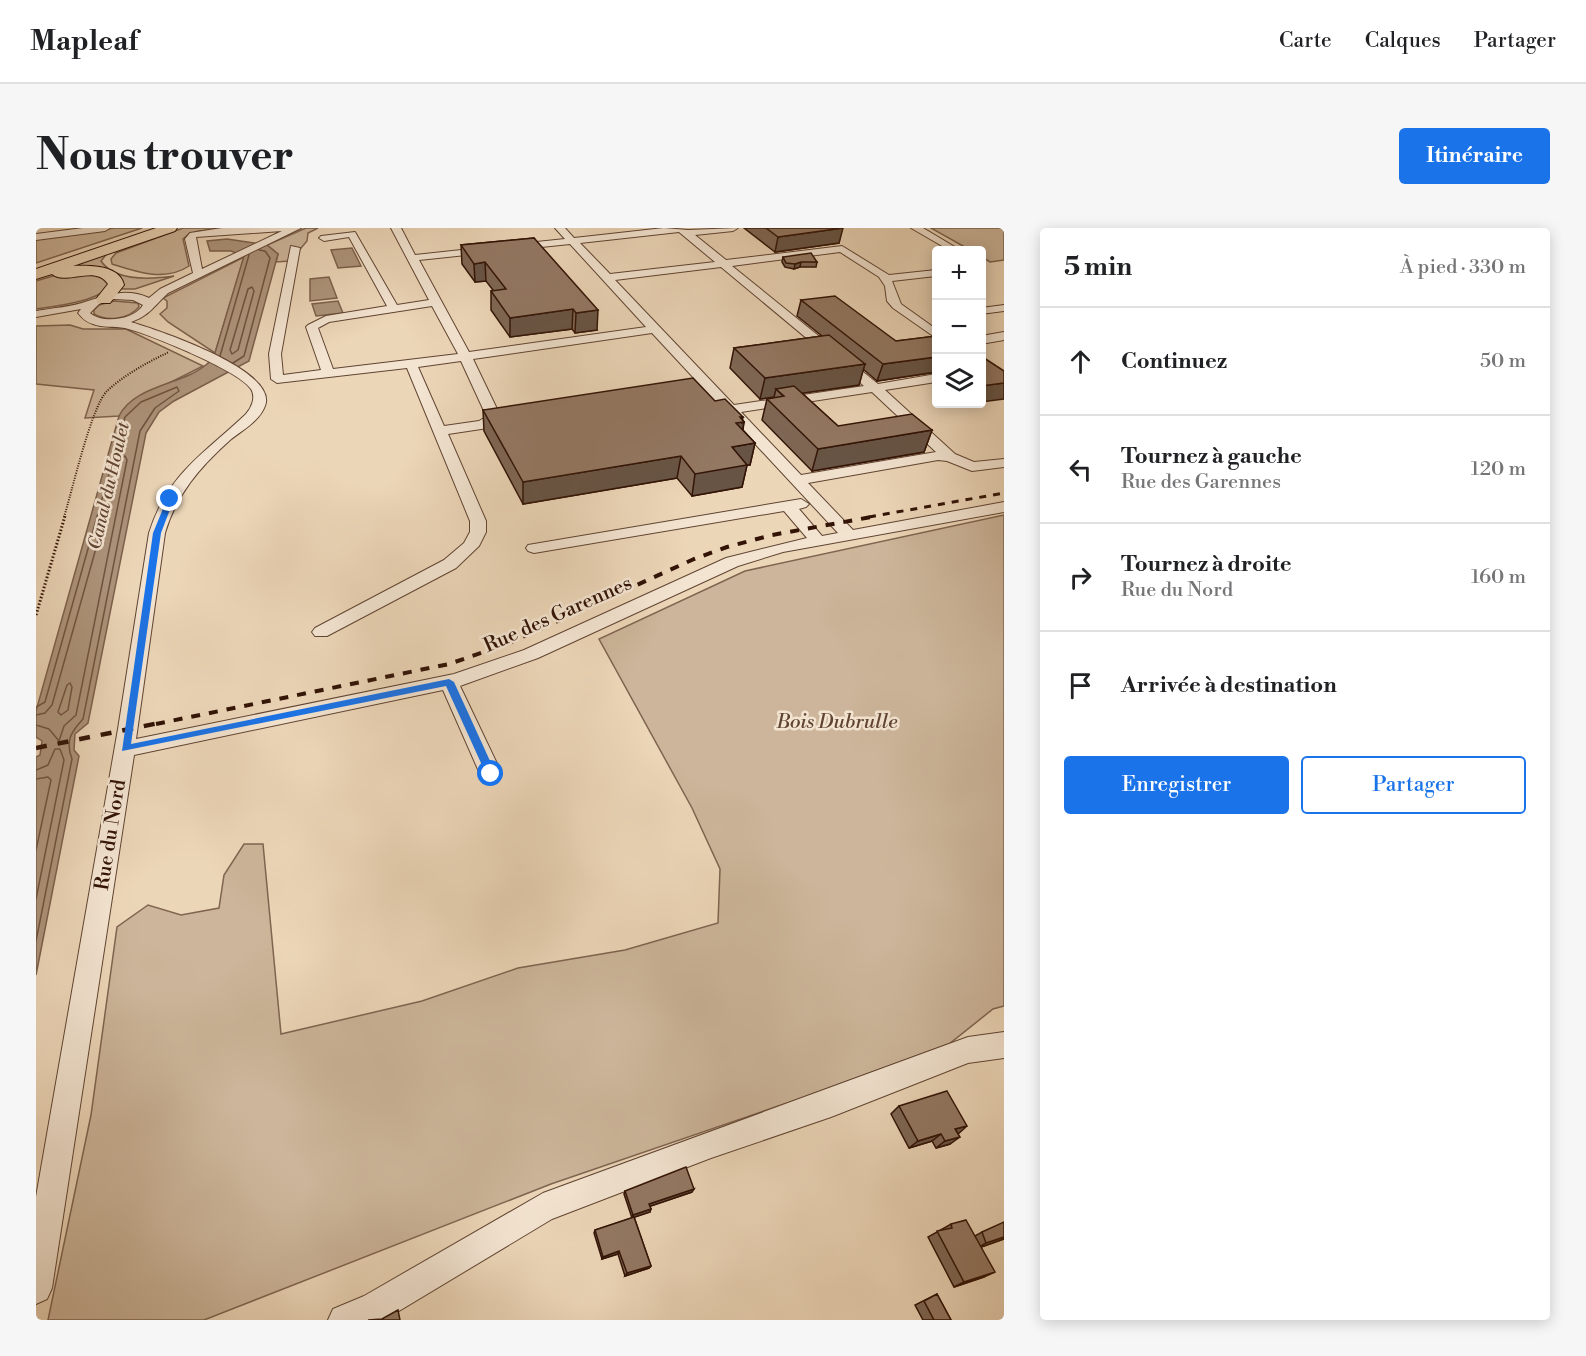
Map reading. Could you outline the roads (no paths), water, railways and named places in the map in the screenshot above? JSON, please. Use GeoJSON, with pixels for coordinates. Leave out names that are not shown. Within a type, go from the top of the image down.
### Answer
{"type":"FeatureCollection","features":[{"type":"Feature","properties":{"kind":"highway"},"geometry":{"type":"LineString","coordinates":[[36,267],[152,228]]}},
{"type":"Feature","properties":{"kind":"highway"},"geometry":{"type":"LineString","coordinates":[[36,274],[170,228]]}},
{"type":"Feature","properties":{"kind":"highway"},"geometry":{"type":"LineString","coordinates":[[36,279],[75,271],[106,274],[116,283],[98,302]]}},
{"type":"Feature","properties":{"kind":"street"},"geometry":{"type":"LineString","coordinates":[[36,235],[86,228]]}},
{"type":"Feature","properties":{"kind":"street"},"geometry":{"type":"LineString","coordinates":[[36,235],[105,228]]}},
{"type":"Feature","properties":{"kind":"street"},"geometry":{"type":"LineString","coordinates":[[197,271],[190,239],[193,235],[220,231],[291,228]]}},
{"type":"Feature","properties":{"kind":"street"},"geometry":{"type":"LineString","coordinates":[[36,314],[98,302],[154,287],[234,256],[296,228]]}},
{"type":"Feature","properties":{"kind":"street"},"geometry":{"type":"LineString","coordinates":[[396,228],[465,356],[491,411],[491,420],[483,425],[440,431]]}},
{"type":"Feature","properties":{"kind":"street"},"geometry":{"type":"LineString","coordinates":[[560,228],[849,535]]}},
{"type":"Feature","properties":{"kind":"street"},"geometry":{"type":"LineString","coordinates":[[412,258],[683,230],[733,228]]}},
{"type":"Feature","properties":{"kind":"street"},"geometry":{"type":"LineString","coordinates":[[916,228],[948,246]]}},
{"type":"Feature","properties":{"kind":"street"},"geometry":{"type":"LineString","coordinates":[[683,230],[875,388],[950,457],[972,467],[1003,465]]}},
{"type":"Feature","properties":{"kind":"street"},"geometry":{"type":"LineString","coordinates":[[324,238],[351,234],[394,309]]}},
{"type":"Feature","properties":{"kind":"street"},"geometry":{"type":"LineString","coordinates":[[608,278],[722,262],[842,249],[850,243],[841,236]]}},
{"type":"Feature","properties":{"kind":"street"},"geometry":{"type":"LineString","coordinates":[[277,379],[275,354],[296,248]]}},
{"type":"Feature","properties":{"kind":"street"},"geometry":{"type":"LineString","coordinates":[[842,249],[886,279],[893,301],[932,331]]}},
{"type":"Feature","properties":{"kind":"street"},"geometry":{"type":"LineString","coordinates":[[111,322],[135,317],[164,291],[234,256]]}},
{"type":"Feature","properties":{"kind":"street"},"geometry":{"type":"LineString","coordinates":[[886,279],[932,273]]}},
{"type":"Feature","properties":{"kind":"street"},"geometry":{"type":"LineString","coordinates":[[121,296],[140,298],[148,306],[152,318],[191,349]]}},
{"type":"Feature","properties":{"kind":"street"},"geometry":{"type":"LineString","coordinates":[[91,320],[84,313],[98,302]]}},
{"type":"Feature","properties":{"kind":"street"},"geometry":{"type":"LineString","coordinates":[[328,373],[312,327],[316,323],[326,319],[436,302]]}},
{"type":"Feature","properties":{"kind":"street"},"geometry":{"type":"LineString","coordinates":[[986,310],[1004,308]]}},
{"type":"Feature","properties":{"kind":"street"},"geometry":{"type":"LineString","coordinates":[[916,320],[932,318]]}},
{"type":"Feature","properties":{"kind":"street"},"geometry":{"type":"LineString","coordinates":[[36,320],[91,320],[135,326],[191,349],[241,375],[258,390],[277,379],[411,364],[655,329]]}},
{"type":"Feature","properties":{"kind":"street"},"geometry":{"type":"LineString","coordinates":[[321,633],[450,564],[471,546],[478,532],[478,521],[411,364]]}},
{"type":"Feature","properties":{"kind":"street"},"geometry":{"type":"LineString","coordinates":[[731,410],[932,379]]}},
{"type":"Feature","properties":{"kind":"street","name":"Rue du Nord"},"geometry":{"type":"LineString","coordinates":[[36,1288],[125,749],[156,541],[164,512],[174,493],[191,470],[256,411],[260,400],[258,390]]}},
{"type":"Feature","properties":{"kind":"street"},"geometry":{"type":"LineString","coordinates":[[797,480],[938,456],[950,457]]}},
{"type":"Feature","properties":{"kind":"street"},"geometry":{"type":"LineString","coordinates":[[534,548],[816,501]]}},
{"type":"Feature","properties":{"kind":"street"},"geometry":{"type":"LineString","coordinates":[[788,506],[818,541]]}},
{"type":"Feature","properties":{"kind":"street","name":"Rue des Garennes"},"geometry":{"type":"LineString","coordinates":[[125,749],[449,682],[488,671],[531,654],[732,562],[758,553],[1004,507]]}},
{"type":"Feature","properties":{"kind":"street"},"geometry":{"type":"LineString","coordinates":[[449,682],[491,774]]}},
{"type":"Feature","properties":{"kind":"street"},"geometry":{"type":"LineString","coordinates":[[344,1320],[374,1308],[543,1208],[711,1144],[831,1103],[968,1050],[1004,1045]]}},
{"type":"Feature","properties":{"kind":"water","name":"Canal du Houlet"},"geometry":{"type":"Polygon","coordinates":[[[227,239],[267,245],[278,254],[249,361],[174,401],[159,412],[146,433],[88,723],[75,734],[74,750],[79,756],[36,975],[36,757],[40,755],[42,741],[36,737],[36,711],[119,416],[136,398],[147,391],[197,371],[208,363],[215,353],[244,256],[231,251],[210,251],[207,241],[227,239]]]}},
{"type":"Feature","properties":{"kind":"water"},"geometry":{"type":"Polygon","coordinates":[[[352,248],[361,266],[338,268],[331,250],[352,248]]]}},
{"type":"Feature","properties":{"kind":"water"},"geometry":{"type":"Polygon","coordinates":[[[329,277],[337,298],[310,301],[310,279],[329,277]]]}},
{"type":"Feature","properties":{"kind":"water"},"geometry":{"type":"Polygon","coordinates":[[[338,301],[343,313],[316,316],[312,304],[338,301]]]}},
{"type":"Feature","properties":{"kind":"railway"},"geometry":{"type":"LineString","coordinates":[[869,517],[1004,493]]}},
{"type":"Feature","properties":{"kind":"railway"},"geometry":{"type":"LineString","coordinates":[[156,724],[449,664],[507,644],[694,559],[727,547],[772,535],[877,516]]}},
{"type":"Feature","properties":{"kind":"railway"},"geometry":{"type":"LineString","coordinates":[[36,748],[164,722]]}},
{"type":"Feature","properties":{"kind":"park label","name":"Bois Dubrulle"},"geometry":{"type":"Point","coordinates":[837,722]}}]}
